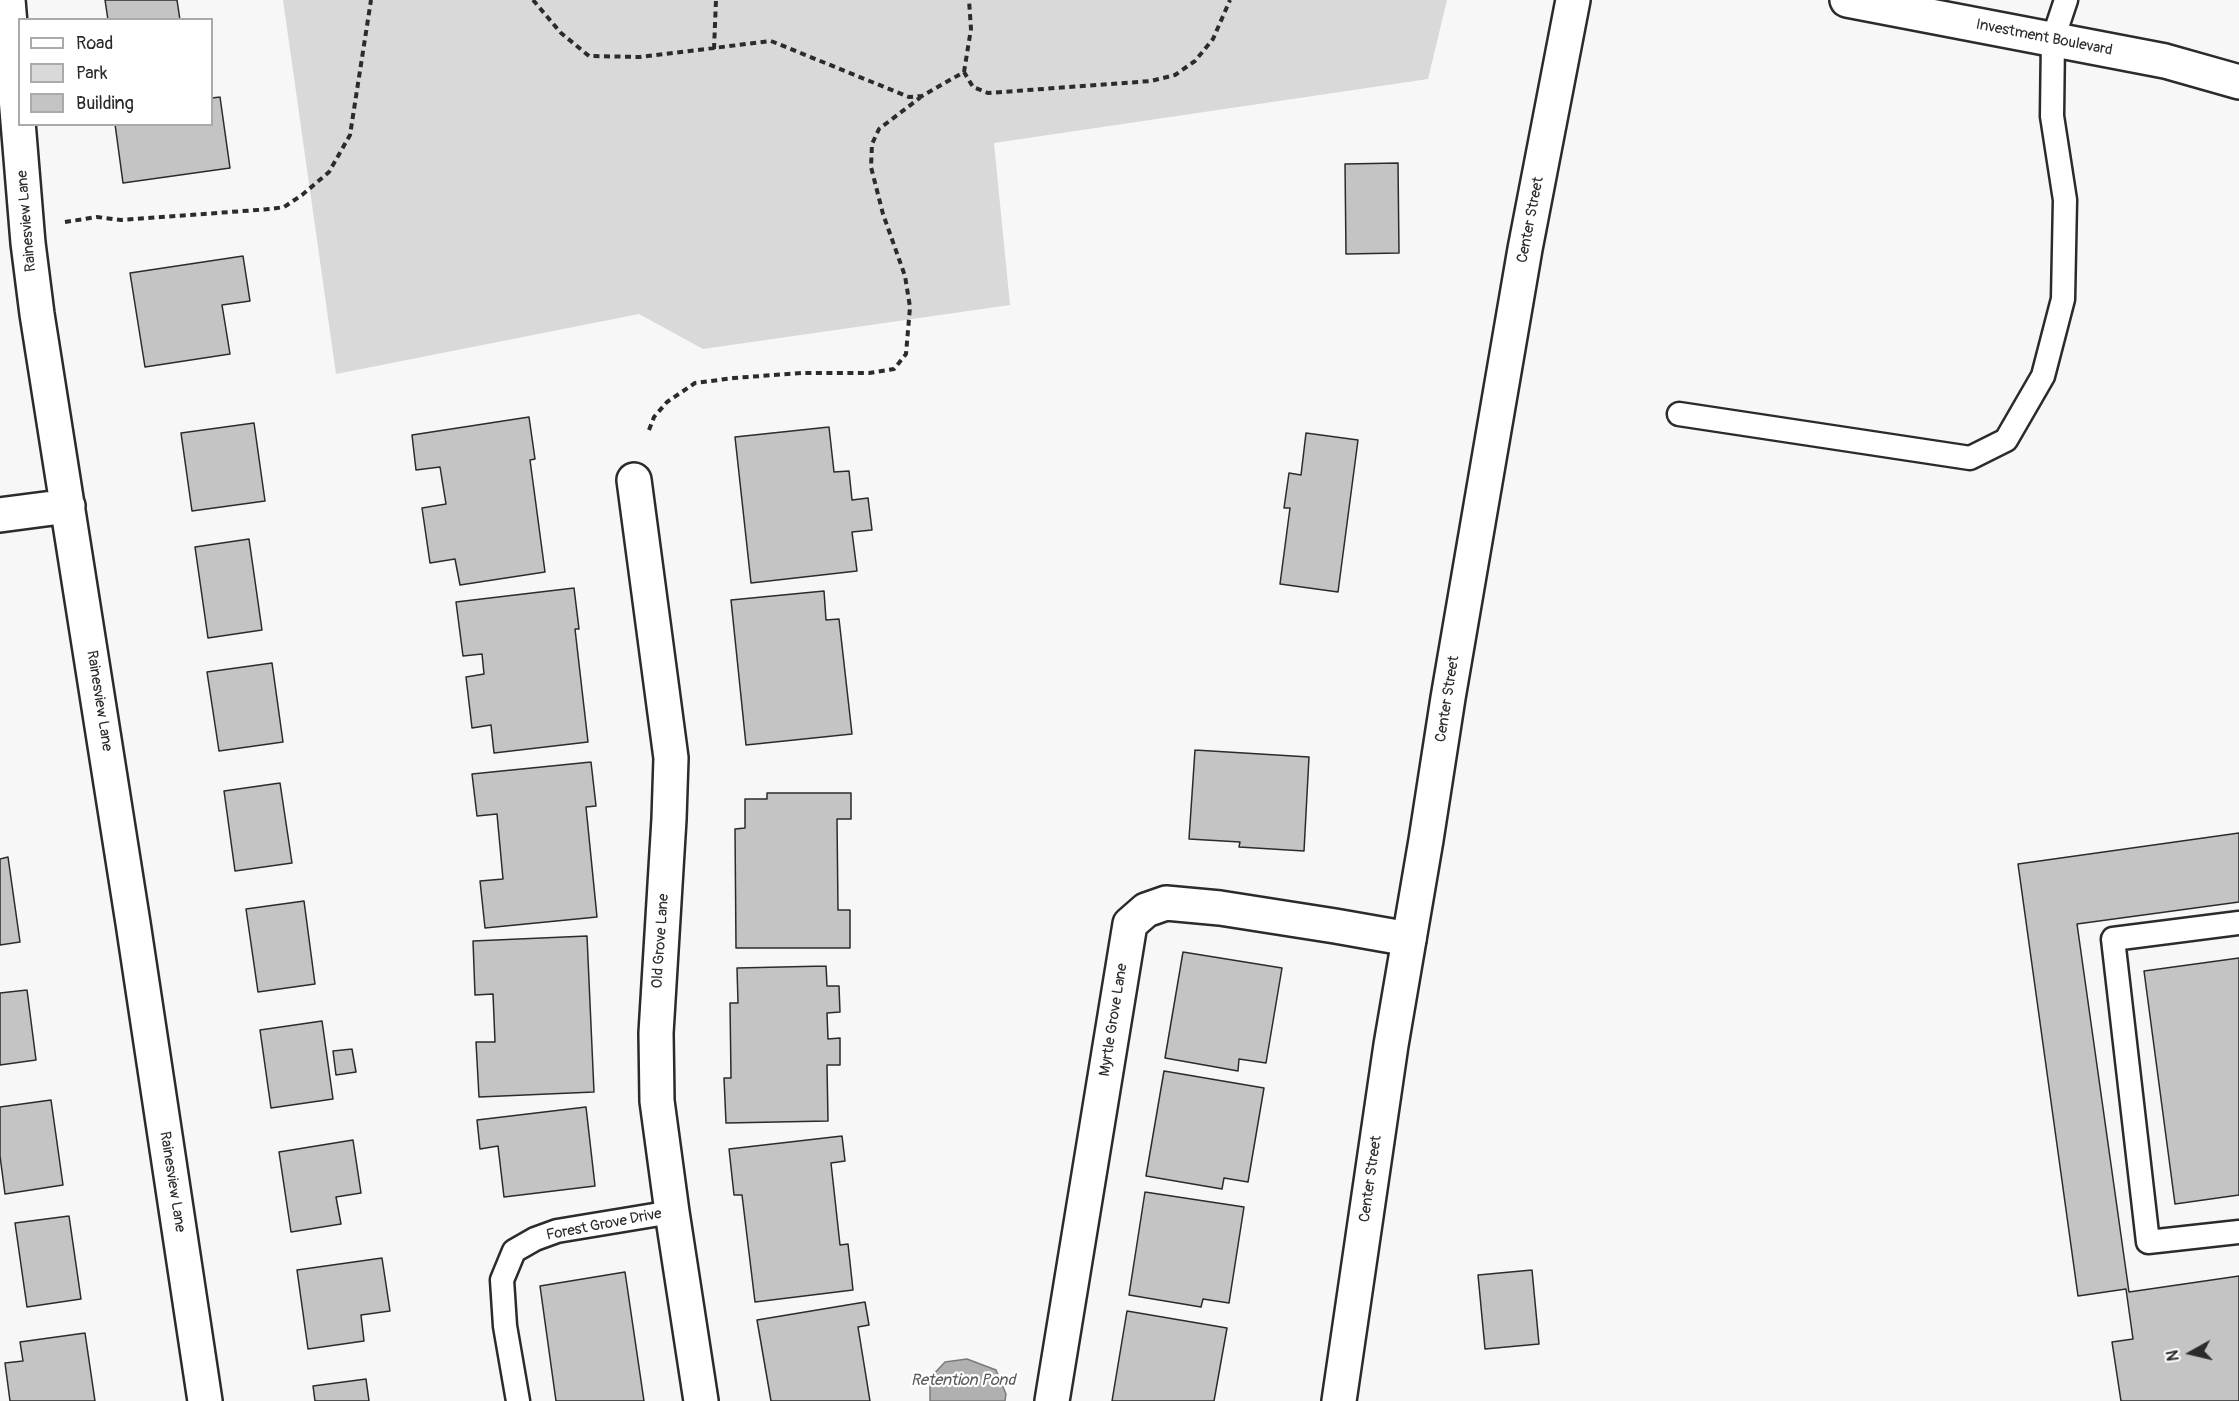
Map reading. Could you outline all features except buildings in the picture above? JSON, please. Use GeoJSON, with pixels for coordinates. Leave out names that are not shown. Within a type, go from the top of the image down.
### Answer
{"type":"FeatureCollection","features":[{"type":"Feature","properties":{"kind":"street","name":"Center Street"},"geometry":{"type":"LineString","coordinates":[[1339,1401],[1389,1057],[1448,698],[1525,249],[1573,0]]}},
{"type":"Feature","properties":{"kind":"street","name":"Investment Boulevard"},"geometry":{"type":"LineString","coordinates":[[1847,0],[2165,61],[2239,82]]}},
{"type":"Feature","properties":{"kind":"street","name":"Rainesview Lane"},"geometry":{"type":"LineString","coordinates":[[6,8],[37,314],[205,1401]]}},
{"type":"Feature","properties":{"kind":"street","name":"Old Grove Lane"},"geometry":{"type":"LineString","coordinates":[[634,480],[671,758],[656,1033],[657,1101],[701,1401]]}},
{"type":"Feature","properties":{"kind":"street"},"geometry":{"type":"LineString","coordinates":[[0,515],[68,506]]}},
{"type":"Feature","properties":{"kind":"street","name":"Myrtle Grove Lane"},"geometry":{"type":"LineString","coordinates":[[1053,1401],[1130,924],[1146,910],[1166,903],[1232,910],[1409,939]]}},
{"type":"Feature","properties":{"kind":"lane"},"geometry":{"type":"LineString","coordinates":[[1679,414],[1970,458],[2006,440],[2043,376],[2063,299],[2065,200],[2052,116],[2053,39],[2066,0]]}},
{"type":"Feature","properties":{"kind":"lane"},"geometry":{"type":"LineString","coordinates":[[2239,922],[2113,939],[2148,1242],[2239,1232]]}},
{"type":"Feature","properties":{"kind":"lane","name":"Forest Grove Drive"},"geometry":{"type":"LineString","coordinates":[[518,1401],[505,1326],[502,1280],[514,1251],[535,1239],[557,1231],[672,1212]]}},
{"type":"Feature","properties":{"kind":"path"},"geometry":{"type":"LineString","coordinates":[[65,222],[97,217],[121,220],[271,209],[284,207],[302,195],[329,172],[350,135],[371,0]]}},
{"type":"Feature","properties":{"kind":"path"},"geometry":{"type":"LineString","coordinates":[[533,0],[561,33],[589,56],[640,57],[771,41],[909,96],[922,96]]}},
{"type":"Feature","properties":{"kind":"path"},"geometry":{"type":"LineString","coordinates":[[714,49],[716,0]]}},
{"type":"Feature","properties":{"kind":"path"},"geometry":{"type":"LineString","coordinates":[[969,0],[971,29],[964,72],[973,87],[988,93],[1151,81],[1175,75],[1195,62],[1213,39],[1230,0]]}},
{"type":"Feature","properties":{"kind":"path"},"geometry":{"type":"LineString","coordinates":[[649,430],[654,417],[667,402],[695,383],[801,372],[869,373],[894,369],[906,354],[910,308],[905,276],[883,214],[873,177],[872,144],[879,129],[922,96],[964,72]]}},
{"type":"Feature","properties":{"kind":"green space"},"geometry":{"type":"Polygon","coordinates":[[[283,0],[1447,0],[1428,79],[994,143],[1010,305],[703,349],[639,314],[336,374],[283,0]]]}},
{"type":"Feature","properties":{"kind":"water","name":"Retention Pond"},"geometry":{"type":"Polygon","coordinates":[[[967,1359],[996,1370],[1006,1394],[1005,1401],[930,1401],[930,1378],[945,1362],[967,1359]]]}}]}
